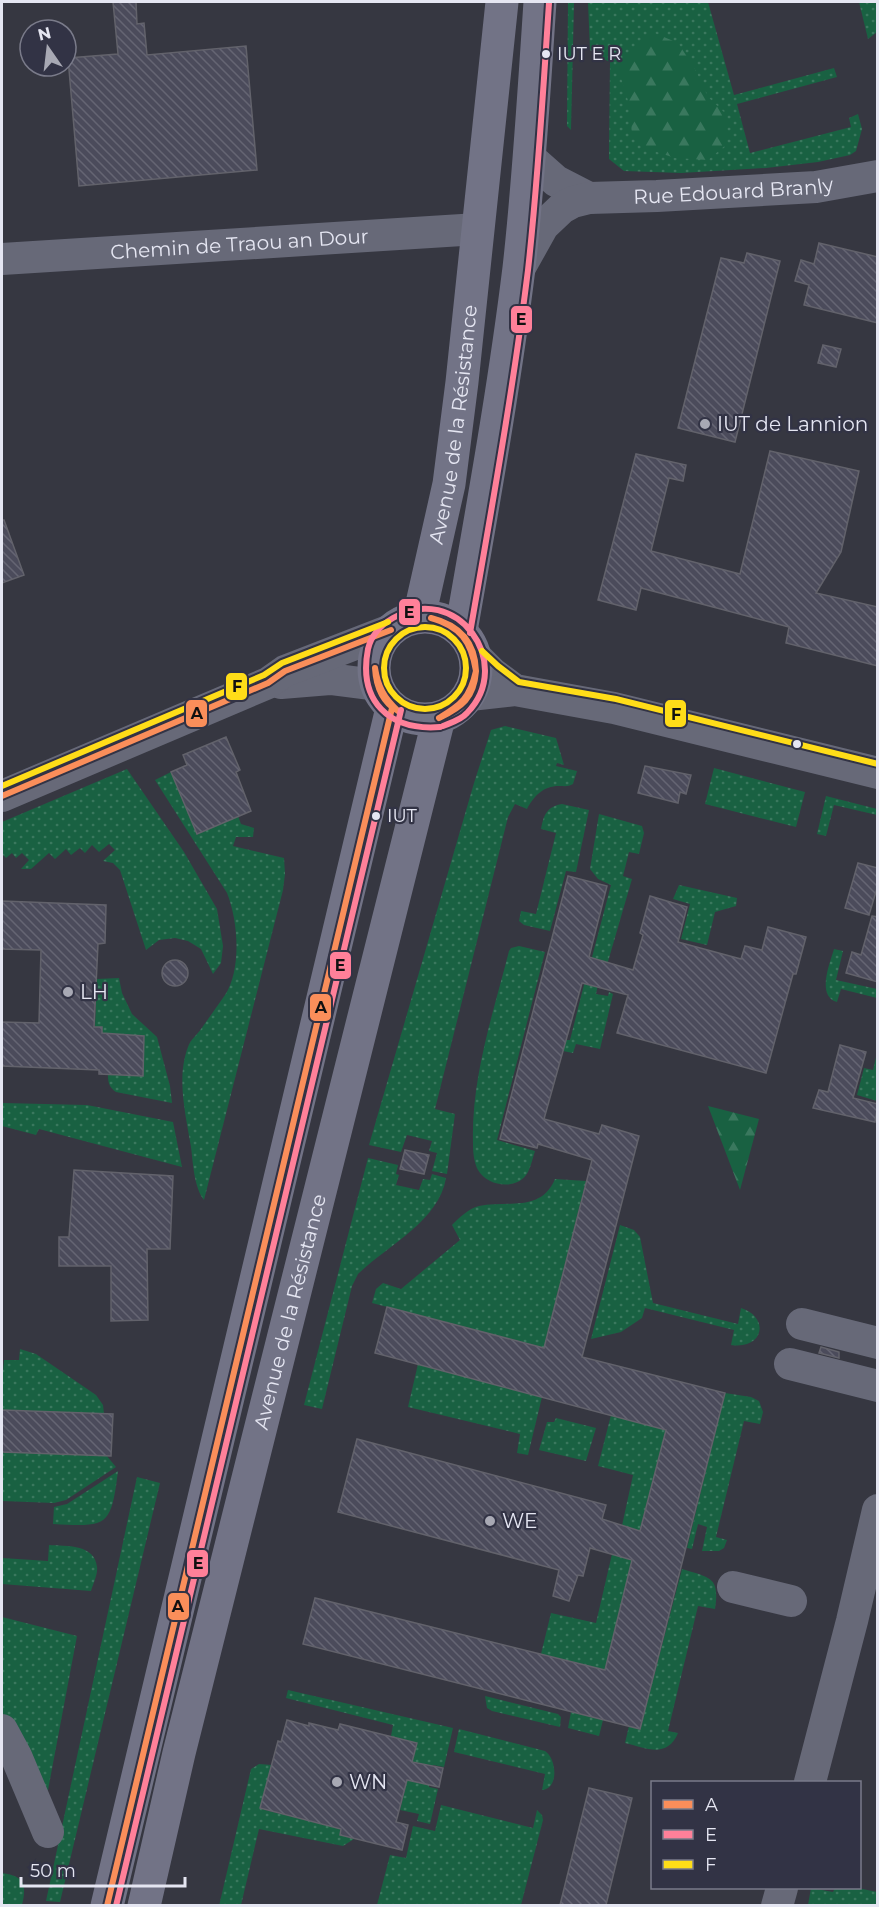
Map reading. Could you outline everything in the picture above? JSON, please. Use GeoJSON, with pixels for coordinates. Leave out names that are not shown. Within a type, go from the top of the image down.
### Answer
{"type":"FeatureCollection","features":[{"type":"Feature","properties":{"kind":"main road","name":"Avenue de la Résistance"},"geometry":{"type":"LineString","coordinates":[[405,623],[449,484],[502,2]]}},
{"type":"Feature","properties":{"kind":"main road","name":"Avenue de la Résistance"},"geometry":{"type":"LineString","coordinates":[[469,644],[519,269],[530,158],[540,2]]}},
{"type":"Feature","properties":{"kind":"main road","name":"Avenue de la Résistance"},"geometry":{"type":"LineString","coordinates":[[477,229],[490,232],[496,244],[493,284],[495,439]]}},
{"type":"Feature","properties":{"kind":"main road"},"geometry":{"type":"LineString","coordinates":[[441,619],[469,644],[476,676],[470,695],[456,709],[439,718],[422,720],[406,716],[384,697],[374,670],[375,656],[381,642],[405,623],[441,619]]}},
{"type":"Feature","properties":{"kind":"main road","name":"Avenue de la Résistance"},"geometry":{"type":"LineString","coordinates":[[107,1905],[364,818],[384,697]]}},
{"type":"Feature","properties":{"kind":"main road","name":"Avenue de la Résistance"},"geometry":{"type":"LineString","coordinates":[[144,1905],[179,1753],[439,718]]}},
{"type":"Feature","properties":{"kind":"street","name":"Rue Edouard Branly"},"geometry":{"type":"LineString","coordinates":[[530,158],[556,181],[589,198]]}},
{"type":"Feature","properties":{"kind":"street","name":"Rue Edouard Branly"},"geometry":{"type":"LineString","coordinates":[[519,269],[543,226],[552,216],[573,202],[589,198],[816,187],[878,176]]}},
{"type":"Feature","properties":{"kind":"street","name":"Chemin de Traou an Dour"},"geometry":{"type":"LineString","coordinates":[[2,259],[477,229]]}},
{"type":"Feature","properties":{"kind":"street"},"geometry":{"type":"LineString","coordinates":[[2,796],[268,683],[285,671],[405,623]]}},
{"type":"Feature","properties":{"kind":"street"},"geometry":{"type":"LineString","coordinates":[[469,644],[492,673],[514,690]]}},
{"type":"Feature","properties":{"kind":"street"},"geometry":{"type":"LineString","coordinates":[[268,683],[330,679],[384,697]]}},
{"type":"Feature","properties":{"kind":"street"},"geometry":{"type":"LineString","coordinates":[[470,695],[514,690],[635,713],[878,773]]}},
{"type":"Feature","properties":{"kind":"street"},"geometry":{"type":"LineString","coordinates":[[802,1324],[878,1343]]}},
{"type":"Feature","properties":{"kind":"street"},"geometry":{"type":"LineString","coordinates":[[790,1364],[878,1386]]}},
{"type":"Feature","properties":{"kind":"street"},"geometry":{"type":"LineString","coordinates":[[810,1781],[865,1624],[878,1510]]}},
{"type":"Feature","properties":{"kind":"street"},"geometry":{"type":"LineString","coordinates":[[733,1587],[791,1600]]}},
{"type":"Feature","properties":{"kind":"street"},"geometry":{"type":"LineString","coordinates":[[2,1730],[16,1756],[48,1832]]}},
{"type":"Feature","properties":{"kind":"street"},"geometry":{"type":"LineString","coordinates":[[777,1905],[781,1889]]}},
{"type":"Feature","properties":{"kind":"green space"},"geometry":{"type":"Polygon","coordinates":[[[568,2],[574,2],[571,130],[567,126],[568,2]]]}},
{"type":"Feature","properties":{"kind":"green space"},"geometry":{"type":"Polygon","coordinates":[[[588,2],[708,2],[734,95],[834,68],[837,77],[737,104],[750,153],[851,127],[849,118],[858,114],[862,129],[856,151],[850,155],[818,162],[766,168],[681,173],[624,171],[609,159],[610,62],[590,50],[588,2]]]}},
{"type":"Feature","properties":{"kind":"green space"},"geometry":{"type":"Polygon","coordinates":[[[859,2],[877,2],[877,32],[868,39],[859,2]]]}},
{"type":"Feature","properties":{"kind":"green space"},"geometry":{"type":"Polygon","coordinates":[[[652,32],[678,43],[695,69],[708,97],[724,112],[727,144],[708,160],[675,158],[642,147],[632,134],[630,107],[617,65],[636,52],[648,33],[652,32]]]}},
{"type":"Feature","properties":{"kind":"green space"},"geometry":{"type":"Polygon","coordinates":[[[505,726],[556,738],[564,765],[557,763],[556,766],[577,771],[573,784],[553,786],[544,790],[536,796],[527,809],[515,804],[508,817],[435,1109],[455,1114],[447,1174],[432,1171],[437,1153],[429,1151],[432,1141],[407,1135],[401,1152],[369,1145],[491,730],[505,726]]]}},
{"type":"Feature","properties":{"kind":"green space"},"geometry":{"type":"Polygon","coordinates":[[[714,768],[805,792],[796,827],[705,804],[714,768]]]}},
{"type":"Feature","properties":{"kind":"green space"},"geometry":{"type":"Polygon","coordinates":[[[127,769],[184,852],[217,909],[223,946],[221,963],[213,974],[201,949],[188,941],[175,938],[159,940],[146,950],[120,870],[113,863],[103,861],[115,850],[109,844],[99,852],[92,845],[85,853],[80,848],[71,855],[66,849],[55,859],[49,853],[31,869],[21,869],[29,860],[22,853],[16,858],[12,853],[6,858],[2,854],[2,822],[127,769]]]}},
{"type":"Feature","properties":{"kind":"green space"},"geometry":{"type":"Polygon","coordinates":[[[171,772],[197,833],[238,816],[241,824],[254,828],[253,837],[236,837],[233,846],[284,858],[283,890],[204,1200],[194,1175],[183,1097],[184,1059],[189,1044],[225,995],[230,984],[236,958],[236,930],[227,893],[155,780],[171,772]]]}},
{"type":"Feature","properties":{"kind":"green space"},"geometry":{"type":"Polygon","coordinates":[[[826,796],[877,809],[877,815],[834,805],[826,836],[817,834],[826,796]]]}},
{"type":"Feature","properties":{"kind":"green space"},"geometry":{"type":"Polygon","coordinates":[[[562,804],[589,810],[576,872],[566,871],[550,931],[524,925],[519,921],[521,911],[536,914],[556,833],[541,829],[542,824],[549,810],[562,804]]]}},
{"type":"Feature","properties":{"kind":"green space"},"geometry":{"type":"Polygon","coordinates":[[[599,814],[642,826],[644,833],[639,854],[629,852],[623,876],[632,879],[607,965],[591,961],[611,885],[598,879],[590,869],[599,814]]]}},
{"type":"Feature","properties":{"kind":"green space"},"geometry":{"type":"Polygon","coordinates":[[[679,885],[737,898],[736,906],[715,912],[707,945],[681,939],[690,904],[673,899],[679,885]]]}},
{"type":"Feature","properties":{"kind":"green space"},"geometry":{"type":"Polygon","coordinates":[[[519,946],[545,952],[497,1140],[535,1151],[529,1170],[523,1178],[517,1182],[503,1184],[489,1180],[478,1170],[473,1150],[473,1119],[479,1071],[496,998],[509,951],[519,946]]]}},
{"type":"Feature","properties":{"kind":"green space"},"geometry":{"type":"Polygon","coordinates":[[[834,949],[843,951],[836,980],[877,989],[877,998],[841,989],[837,1002],[831,999],[827,993],[826,978],[834,949]]]}},
{"type":"Feature","properties":{"kind":"green space"},"geometry":{"type":"Polygon","coordinates":[[[586,977],[599,980],[596,994],[608,996],[609,992],[613,994],[600,1049],[576,1044],[573,1053],[563,1051],[566,1040],[570,1040],[586,977]]]}},
{"type":"Feature","properties":{"kind":"green space"},"geometry":{"type":"Polygon","coordinates":[[[119,978],[122,993],[132,1014],[157,1037],[170,1086],[172,1103],[116,1092],[109,1084],[108,1074],[143,1076],[144,1036],[102,1033],[95,1027],[97,979],[119,978]]]}},
{"type":"Feature","properties":{"kind":"green space"},"geometry":{"type":"Polygon","coordinates":[[[877,1053],[878,1101],[857,1095],[864,1068],[873,1070],[877,1053]]]}},
{"type":"Feature","properties":{"kind":"green space"},"geometry":{"type":"Polygon","coordinates":[[[2,1103],[87,1105],[173,1122],[182,1167],[39,1129],[36,1135],[2,1126],[2,1103]]]}},
{"type":"Feature","properties":{"kind":"green space"},"geometry":{"type":"Polygon","coordinates":[[[708,1106],[759,1119],[740,1190],[708,1106]]]}},
{"type":"Feature","properties":{"kind":"green space"},"geometry":{"type":"Polygon","coordinates":[[[368,1158],[398,1165],[396,1174],[399,1175],[396,1185],[419,1190],[423,1179],[430,1180],[432,1174],[446,1178],[441,1193],[423,1220],[358,1274],[352,1286],[322,1409],[304,1405],[368,1158]]]}},
{"type":"Feature","properties":{"kind":"green space"},"geometry":{"type":"Polygon","coordinates":[[[555,1179],[586,1181],[550,1323],[553,1350],[372,1303],[376,1289],[383,1283],[401,1289],[460,1240],[452,1225],[468,1211],[479,1206],[532,1201],[549,1190],[555,1179]]]}},
{"type":"Feature","properties":{"kind":"green space"},"geometry":{"type":"Polygon","coordinates":[[[620,1225],[634,1230],[640,1237],[653,1303],[738,1324],[741,1308],[756,1318],[759,1332],[756,1338],[751,1343],[731,1345],[734,1330],[645,1308],[642,1318],[621,1332],[591,1339],[620,1225]]]}},
{"type":"Feature","properties":{"kind":"green space"},"geometry":{"type":"Polygon","coordinates":[[[20,1349],[36,1354],[96,1395],[103,1405],[104,1414],[2,1410],[4,1360],[19,1360],[20,1349]]]}},
{"type":"Feature","properties":{"kind":"green space"},"geometry":{"type":"Polygon","coordinates":[[[418,1364],[542,1397],[528,1455],[517,1453],[520,1434],[408,1407],[418,1364]]]}},
{"type":"Feature","properties":{"kind":"green space"},"geometry":{"type":"Polygon","coordinates":[[[725,1393],[751,1397],[759,1401],[763,1412],[760,1424],[744,1421],[716,1537],[727,1540],[724,1548],[719,1551],[702,1551],[707,1527],[698,1524],[692,1549],[687,1548],[725,1393]]]}},
{"type":"Feature","properties":{"kind":"green space"},"geometry":{"type":"Polygon","coordinates":[[[611,1415],[666,1430],[635,1548],[618,1544],[633,1475],[598,1466],[611,1415]]]}},
{"type":"Feature","properties":{"kind":"green space"},"geometry":{"type":"Polygon","coordinates":[[[556,1418],[596,1428],[586,1461],[539,1450],[547,1422],[554,1422],[556,1418]]]}},
{"type":"Feature","properties":{"kind":"green space"},"geometry":{"type":"Polygon","coordinates":[[[2,1452],[106,1455],[116,1467],[66,1500],[54,1503],[2,1501],[2,1452]]]}},
{"type":"Feature","properties":{"kind":"green space"},"geometry":{"type":"Polygon","coordinates":[[[118,1471],[113,1503],[104,1520],[85,1525],[53,1524],[54,1507],[67,1504],[118,1471]]]}},
{"type":"Feature","properties":{"kind":"green space"},"geometry":{"type":"Polygon","coordinates":[[[137,1477],[160,1483],[60,1902],[46,1901],[137,1477]]]}},
{"type":"Feature","properties":{"kind":"green space"},"geometry":{"type":"Polygon","coordinates":[[[49,1545],[71,1546],[91,1554],[95,1559],[97,1570],[91,1591],[2,1584],[2,1558],[48,1561],[49,1545]]]}},
{"type":"Feature","properties":{"kind":"green space"},"geometry":{"type":"Polygon","coordinates":[[[612,1554],[632,1560],[605,1670],[541,1654],[551,1613],[596,1623],[612,1554]]]}},
{"type":"Feature","properties":{"kind":"green space"},"geometry":{"type":"Polygon","coordinates":[[[682,1569],[711,1580],[716,1590],[715,1609],[698,1606],[668,1731],[678,1733],[668,1746],[662,1749],[648,1749],[625,1743],[629,1726],[640,1729],[682,1569]]]}},
{"type":"Feature","properties":{"kind":"green space"},"geometry":{"type":"Polygon","coordinates":[[[2,1617],[77,1636],[48,1790],[43,1795],[24,1749],[2,1712],[2,1617]]]}},
{"type":"Feature","properties":{"kind":"green space"},"geometry":{"type":"Polygon","coordinates":[[[288,1690],[453,1728],[444,1767],[433,1765],[429,1787],[438,1789],[430,1824],[417,1821],[419,1814],[400,1810],[416,1743],[391,1736],[393,1725],[286,1698],[288,1690]]]}},
{"type":"Feature","properties":{"kind":"green space"},"geometry":{"type":"Polygon","coordinates":[[[485,1696],[558,1714],[561,1717],[560,1727],[492,1711],[487,1708],[485,1696]]]}},
{"type":"Feature","properties":{"kind":"green space"},"geometry":{"type":"Polygon","coordinates":[[[571,1712],[603,1720],[599,1736],[568,1728],[571,1712]]]}},
{"type":"Feature","properties":{"kind":"green space"},"geometry":{"type":"Polygon","coordinates":[[[459,1729],[545,1751],[554,1767],[554,1779],[551,1785],[542,1790],[545,1774],[454,1752],[459,1729]]]}},
{"type":"Feature","properties":{"kind":"green space"},"geometry":{"type":"Polygon","coordinates":[[[259,1764],[272,1765],[261,1809],[341,1829],[340,1835],[354,1839],[343,1846],[259,1829],[241,1905],[219,1906],[251,1769],[259,1764]]]}},
{"type":"Feature","properties":{"kind":"green space"},"geometry":{"type":"Polygon","coordinates":[[[441,1805],[533,1828],[537,1810],[542,1815],[543,1820],[521,1905],[377,1905],[390,1855],[406,1858],[413,1826],[435,1831],[441,1805]]]}},
{"type":"Feature","properties":{"kind":"green space"},"geometry":{"type":"Polygon","coordinates":[[[2,1873],[15,1876],[22,1882],[24,1892],[22,1905],[2,1905],[2,1873]]]}},
{"type":"Feature","properties":{"kind":"green space"},"geometry":{"type":"Polygon","coordinates":[[[811,1889],[833,1892],[834,1889],[861,1889],[877,1892],[877,1905],[808,1905],[811,1889]]]}},
{"type":"Feature","properties":{"kind":"building"},"geometry":{"type":"Polygon","coordinates":[[[113,2],[136,2],[137,24],[144,23],[147,55],[246,46],[257,170],[79,186],[70,78],[78,78],[78,57],[118,54],[113,2]]]}},
{"type":"Feature","properties":{"kind":"building"},"geometry":{"type":"Polygon","coordinates":[[[819,243],[878,257],[878,323],[804,305],[809,285],[795,281],[801,260],[814,264],[819,243]]]}},
{"type":"Feature","properties":{"kind":"building"},"geometry":{"type":"Polygon","coordinates":[[[747,253],[780,261],[735,442],[678,428],[721,258],[744,263],[747,253]]]}},
{"type":"Feature","properties":{"kind":"building"},"geometry":{"type":"Polygon","coordinates":[[[823,345],[841,349],[836,367],[818,363],[823,345]]]}},
{"type":"Feature","properties":{"kind":"building"},"geometry":{"type":"Polygon","coordinates":[[[770,451],[859,471],[841,552],[816,593],[878,607],[878,666],[786,643],[789,627],[641,588],[636,610],[598,600],[636,454],[686,465],[683,481],[669,478],[651,551],[740,574],[770,451]]]}},
{"type":"Feature","properties":{"kind":"building"},"geometry":{"type":"Polygon","coordinates":[[[2,520],[4,520],[24,575],[2,583],[2,520]]]}},
{"type":"Feature","properties":{"kind":"building"},"geometry":{"type":"Polygon","coordinates":[[[226,737],[240,770],[236,772],[251,811],[197,834],[171,772],[187,765],[183,755],[226,737]]]}},
{"type":"Feature","properties":{"kind":"building"},"geometry":{"type":"Polygon","coordinates":[[[645,766],[691,775],[686,794],[680,792],[678,803],[638,793],[645,766]]]}},
{"type":"Feature","properties":{"kind":"building"},"geometry":{"type":"Polygon","coordinates":[[[858,863],[878,868],[878,885],[869,915],[845,908],[858,863]]]}},
{"type":"Feature","properties":{"kind":"building"},"geometry":{"type":"Polygon","coordinates":[[[568,876],[607,886],[589,957],[633,970],[643,935],[640,933],[650,896],[687,907],[678,942],[741,959],[745,946],[762,950],[768,927],[806,937],[796,974],[793,974],[766,1073],[617,1033],[628,995],[582,983],[544,1119],[599,1134],[602,1125],[639,1136],[582,1357],[725,1393],[640,1729],[303,1644],[315,1598],[605,1670],[632,1560],[590,1548],[583,1576],[578,1575],[569,1601],[553,1596],[559,1570],[338,1512],[357,1439],[606,1505],[602,1519],[640,1531],[666,1430],[375,1353],[387,1307],[544,1348],[592,1160],[538,1144],[537,1148],[500,1139],[568,876]]]}},
{"type":"Feature","properties":{"kind":"building","name":"LH"},"geometry":{"type":"Polygon","coordinates":[[[2,901],[106,905],[105,943],[98,944],[94,1027],[102,1027],[102,1033],[144,1036],[143,1076],[99,1074],[99,1070],[2,1066],[2,1022],[39,1023],[41,950],[2,949],[2,901]]]}},
{"type":"Feature","properties":{"kind":"building"},"geometry":{"type":"Polygon","coordinates":[[[872,916],[878,917],[878,982],[846,973],[852,952],[861,955],[872,916]]]}},
{"type":"Feature","properties":{"kind":"building"},"geometry":{"type":"Polygon","coordinates":[[[175,960],[184,964],[188,973],[184,982],[175,986],[166,982],[162,973],[166,964],[175,960]]]}},
{"type":"Feature","properties":{"kind":"building"},"geometry":{"type":"Polygon","coordinates":[[[840,1045],[866,1052],[853,1098],[878,1104],[875,1122],[813,1108],[819,1090],[828,1092],[840,1045]]]}},
{"type":"Feature","properties":{"kind":"building"},"geometry":{"type":"Polygon","coordinates":[[[405,1150],[429,1155],[424,1174],[400,1169],[405,1150]]]}},
{"type":"Feature","properties":{"kind":"building"},"geometry":{"type":"Polygon","coordinates":[[[74,1170],[173,1176],[170,1249],[147,1249],[148,1320],[111,1321],[111,1266],[59,1266],[59,1237],[69,1237],[74,1170]]]}},
{"type":"Feature","properties":{"kind":"building"},"geometry":{"type":"Polygon","coordinates":[[[821,1347],[839,1352],[839,1358],[819,1353],[821,1347]]]}},
{"type":"Feature","properties":{"kind":"building"},"geometry":{"type":"Polygon","coordinates":[[[2,1410],[113,1414],[111,1456],[2,1452],[2,1410]]]}},
{"type":"Feature","properties":{"kind":"building","name":"WN"},"geometry":{"type":"Polygon","coordinates":[[[287,1720],[338,1730],[340,1724],[417,1743],[412,1762],[443,1768],[439,1787],[407,1780],[396,1822],[408,1825],[402,1850],[340,1835],[341,1829],[260,1808],[278,1741],[281,1742],[287,1720]]]}},
{"type":"Feature","properties":{"kind":"building"},"geometry":{"type":"Polygon","coordinates":[[[589,1788],[632,1798],[606,1905],[560,1905],[589,1788]]]}},
{"type":"Feature","properties":{"kind":"transit line","name":"E"},"geometry":{"type":"LineString","coordinates":[[470,633],[509,406],[528,270],[549,3]]}},
{"type":"Feature","properties":{"kind":"transit line","name":"E"},"geometry":{"type":"LineString","coordinates":[[440,727],[422,727],[392,718],[373,698],[368,684],[366,667],[368,649],[374,635],[393,618],[416,609],[438,610],[457,619],[472,633],[482,651],[485,672],[480,693],[465,715],[443,726]]}},
{"type":"Feature","properties":{"kind":"transit line","name":"A"},"geometry":{"type":"LineString","coordinates":[[431,618],[450,625],[464,636],[472,651],[476,671]]}},
{"type":"Feature","properties":{"kind":"transit line","name":"A"},"geometry":{"type":"LineString","coordinates":[[431,618],[450,626],[463,637],[471,651],[476,671]]}},
{"type":"Feature","properties":{"kind":"transit line","name":"F"},"geometry":{"type":"LineString","coordinates":[[2,786],[264,675],[282,663],[388,622]]}},
{"type":"Feature","properties":{"kind":"transit line","name":"F"},"geometry":{"type":"LineString","coordinates":[[425,627],[441,630],[454,639],[463,652],[466,668],[463,684],[454,697],[441,706],[425,709],[409,706],[396,697],[387,684],[384,668],[387,652],[396,639],[409,630],[425,627]]}},
{"type":"Feature","properties":{"kind":"transit line","name":"A"},"geometry":{"type":"LineString","coordinates":[[2,796],[268,683],[285,671],[391,630]]}},
{"type":"Feature","properties":{"kind":"transit line","name":"F"},"geometry":{"type":"LineString","coordinates":[[482,651],[519,682],[616,699],[878,764]]}},
{"type":"Feature","properties":{"kind":"transit line","name":"A"},"geometry":{"type":"LineString","coordinates":[[375,668],[382,692],[398,711]]}},
{"type":"Feature","properties":{"kind":"transit line","name":"A"},"geometry":{"type":"LineString","coordinates":[[375,668],[381,692],[388,703],[398,711]]}},
{"type":"Feature","properties":{"kind":"transit line","name":"A"},"geometry":{"type":"LineString","coordinates":[[439,718],[464,700],[471,688],[476,671]]}},
{"type":"Feature","properties":{"kind":"transit line","name":"A"},"geometry":{"type":"LineString","coordinates":[[439,718],[465,701],[473,688],[476,671]]}},
{"type":"Feature","properties":{"kind":"transit line","name":"A"},"geometry":{"type":"LineString","coordinates":[[107,1906],[392,708]]}},
{"type":"Feature","properties":{"kind":"transit line","name":"E"},"geometry":{"type":"LineString","coordinates":[[116,1906],[401,710]]}},
{"type":"Feature","properties":{"kind":"place","name":"IUT E R"},"geometry":{"type":"Point","coordinates":[546,54]}},
{"type":"Feature","properties":{"kind":"place","name":"IUT de Lannion"},"geometry":{"type":"Point","coordinates":[705,424]}},
{"type":"Feature","properties":{"kind":"place","name":"IUT"},"geometry":{"type":"Point","coordinates":[376,816]}},
{"type":"Feature","properties":{"kind":"place","name":"LH"},"geometry":{"type":"Point","coordinates":[68,992]}},
{"type":"Feature","properties":{"kind":"place","name":"WE"},"geometry":{"type":"Point","coordinates":[490,1521]}},
{"type":"Feature","properties":{"kind":"place","name":"WN"},"geometry":{"type":"Point","coordinates":[337,1782]}}]}
